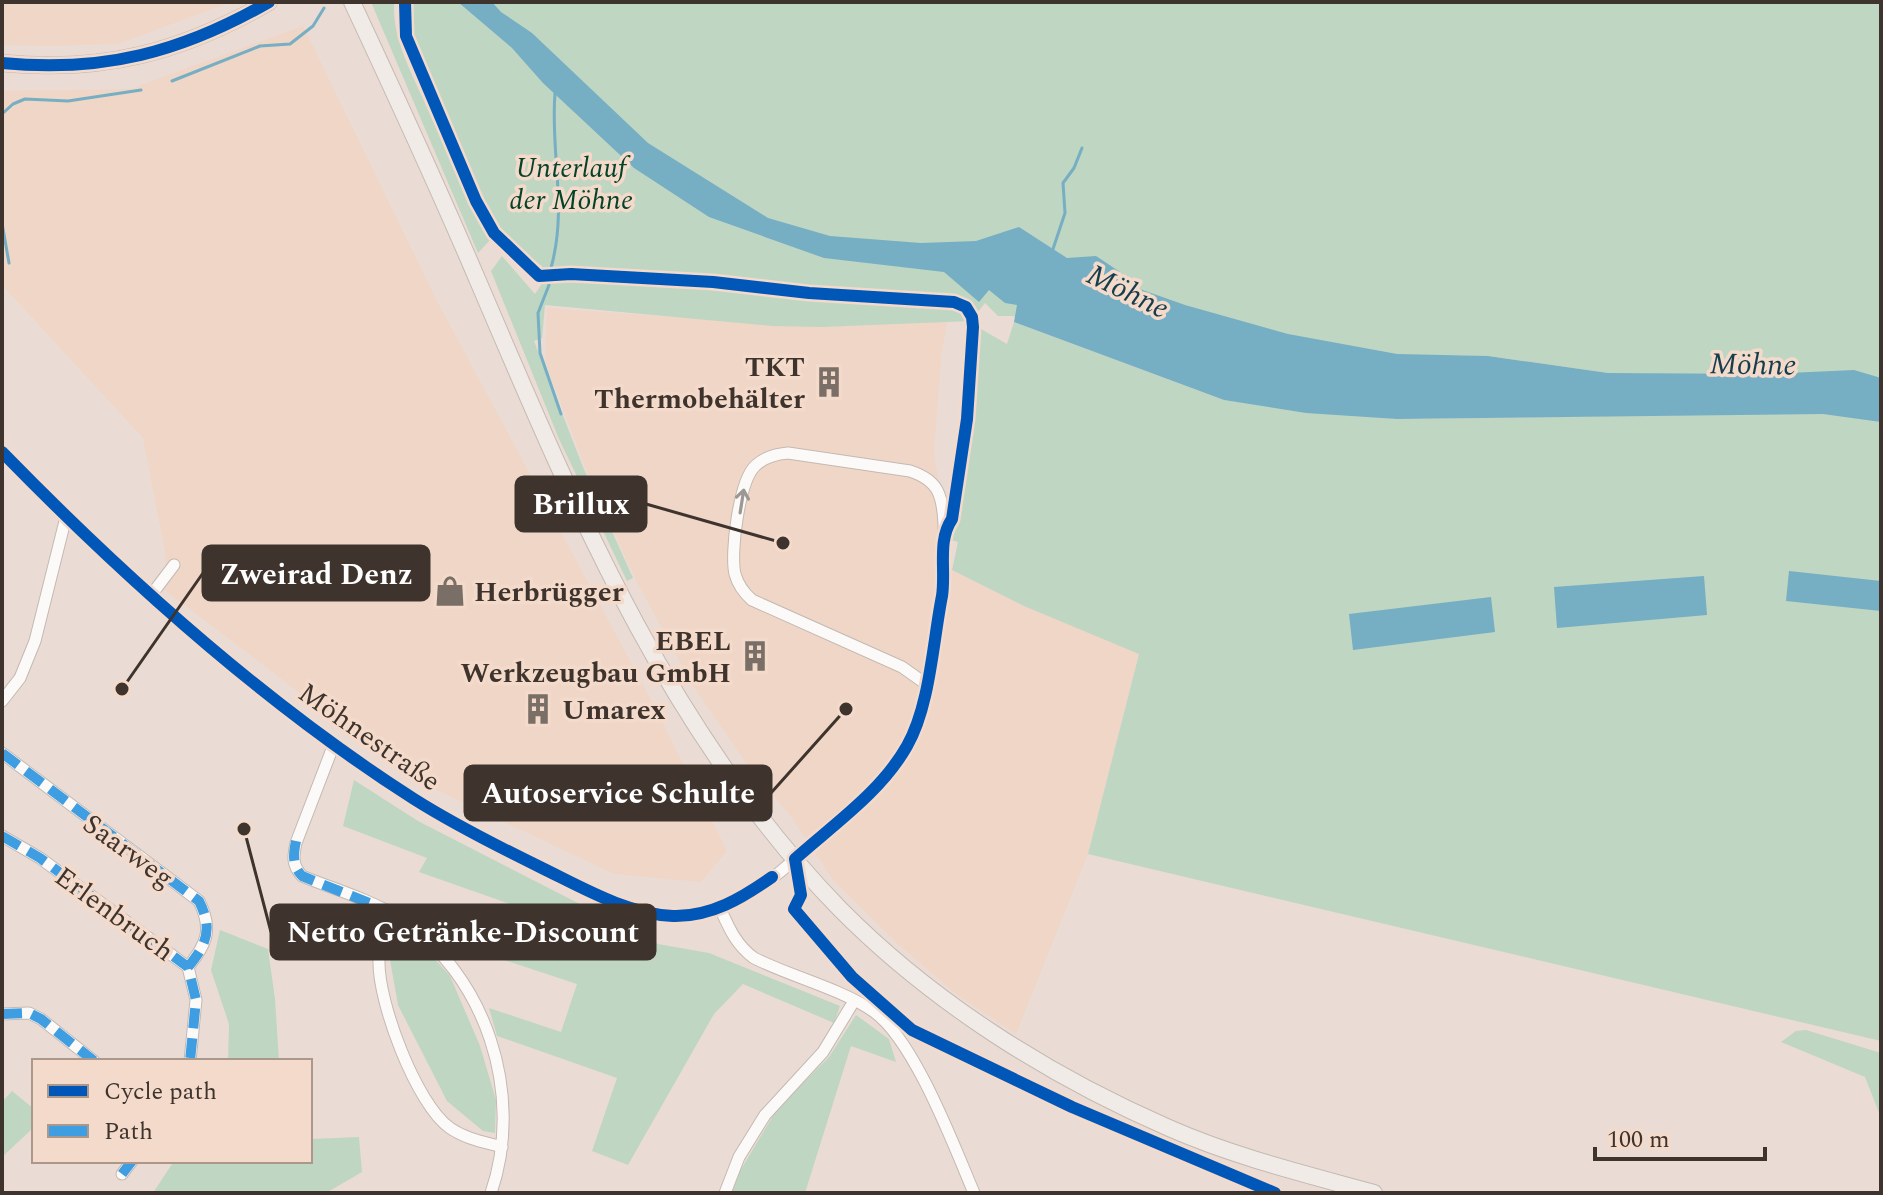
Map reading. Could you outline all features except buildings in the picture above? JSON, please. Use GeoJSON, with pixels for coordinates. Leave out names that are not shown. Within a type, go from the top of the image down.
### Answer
{"type":"FeatureCollection","features":[{"type":"Feature","properties":{"kind":"main road"},"geometry":{"type":"LineString","coordinates":[[2,63],[77,66],[147,55],[198,36],[269,2]]}},
{"type":"Feature","properties":{"kind":"main road"},"geometry":{"type":"LineString","coordinates":[[352,2],[489,306],[562,478],[635,621],[717,761],[795,859],[842,911],[923,982],[996,1034],[1086,1088],[1167,1127],[1225,1149],[1374,1193]]}},
{"type":"Feature","properties":{"kind":"street","name":"Möhnestraße"},"geometry":{"type":"LineString","coordinates":[[2,452],[66,517],[152,594],[227,659],[334,744],[452,822],[548,871],[641,911],[676,916],[720,908],[748,894],[795,859],[871,793],[897,762],[909,744],[926,684],[944,583],[939,494],[922,475],[788,453],[762,460],[752,468],[745,481],[733,556],[736,578],[752,600],[902,667],[926,684]]}},
{"type":"Feature","properties":{"kind":"street"},"geometry":{"type":"LineString","coordinates":[[2,701],[20,678],[35,641],[66,517]]}},
{"type":"Feature","properties":{"kind":"street"},"geometry":{"type":"LineString","coordinates":[[152,594],[174,565]]}},
{"type":"Feature","properties":{"kind":"street"},"geometry":{"type":"LineString","coordinates":[[334,744],[296,843],[293,858],[295,869],[302,876],[392,914],[423,936],[440,952],[471,995],[496,1059],[504,1120],[502,1147],[491,1193]]}},
{"type":"Feature","properties":{"kind":"street","name":"Saarweg"},"geometry":{"type":"LineString","coordinates":[[2,753],[199,901],[207,916],[206,937],[202,949],[188,967]]}},
{"type":"Feature","properties":{"kind":"street","name":"Erlenbruch"},"geometry":{"type":"LineString","coordinates":[[2,836],[40,858],[188,967],[196,1000],[190,1059]]}},
{"type":"Feature","properties":{"kind":"street"},"geometry":{"type":"LineString","coordinates":[[720,908],[731,934],[743,950],[754,958],[854,1001],[880,1016],[900,1037],[974,1193]]}},
{"type":"Feature","properties":{"kind":"street"},"geometry":{"type":"LineString","coordinates":[[392,914],[379,956],[379,970],[392,1021],[413,1078],[434,1112],[449,1127],[472,1139],[502,1147]]}},
{"type":"Feature","properties":{"kind":"street"},"geometry":{"type":"LineString","coordinates":[[725,1193],[739,1157],[765,1115],[823,1052],[854,1001]]}},
{"type":"Feature","properties":{"kind":"street"},"geometry":{"type":"LineString","coordinates":[[2,1014],[29,1013],[41,1019],[91,1059]]}},
{"type":"Feature","properties":{"kind":"street"},"geometry":{"type":"LineString","coordinates":[[122,1174],[130,1163]]}},
{"type":"Feature","properties":{"kind":"shaded area"},"geometry":{"type":"Polygon","coordinates":[[[2,2],[231,2],[118,44],[45,46],[2,45],[2,2]]]}},
{"type":"Feature","properties":{"kind":"shaded area"},"geometry":{"type":"Polygon","coordinates":[[[303,26],[436,299],[650,698],[727,851],[701,882],[614,874],[437,790],[334,719],[162,588],[166,557],[143,438],[2,285],[2,91],[130,89],[303,26]]]}},
{"type":"Feature","properties":{"kind":"shaded area"},"geometry":{"type":"Polygon","coordinates":[[[547,308],[747,322],[947,322],[934,453],[952,570],[1025,606],[1139,653],[1088,854],[1016,1034],[956,994],[897,943],[833,880],[790,815],[753,773],[691,683],[636,580],[591,483],[545,361],[547,308]]]}},
{"type":"Feature","properties":{"kind":"green space"},"geometry":{"type":"Polygon","coordinates":[[[371,2],[394,2],[394,16],[405,58],[490,240],[478,253],[371,2]]]}},
{"type":"Feature","properties":{"kind":"green space","name":"Unterlauf der Möhne"},"geometry":{"type":"Polygon","coordinates":[[[401,2],[1881,2],[1881,1041],[1088,854],[1139,654],[1024,606],[952,570],[958,542],[951,540],[981,329],[1007,344],[1014,322],[1224,400],[1327,414],[1115,356],[1013,316],[998,316],[985,303],[971,321],[822,327],[772,326],[545,305],[542,338],[534,341],[583,467],[633,578],[627,581],[559,439],[491,271],[502,256],[535,294],[541,285],[542,266],[513,249],[487,217],[407,34],[401,2]],[[1411,355],[1663,382],[1722,375],[1608,373],[1488,356],[1411,355]],[[1817,413],[1344,414],[1398,419],[1817,413]]]}},
{"type":"Feature","properties":{"kind":"green space"},"geometry":{"type":"Polygon","coordinates":[[[354,780],[418,821],[658,944],[709,953],[840,1006],[834,1023],[743,984],[714,1014],[628,1165],[592,1151],[617,1078],[497,1036],[489,1008],[561,1032],[577,984],[498,958],[513,905],[419,872],[427,858],[343,826],[354,780]]]}},
{"type":"Feature","properties":{"kind":"green space"},"geometry":{"type":"Polygon","coordinates":[[[398,927],[425,948],[450,976],[480,1046],[496,1100],[495,1133],[483,1131],[447,1101],[398,1005],[390,960],[398,927]]]}},
{"type":"Feature","properties":{"kind":"green space"},"geometry":{"type":"Polygon","coordinates":[[[220,930],[268,949],[279,1059],[228,1059],[229,1024],[211,970],[220,930]]]}},
{"type":"Feature","properties":{"kind":"green space"},"geometry":{"type":"Polygon","coordinates":[[[856,1015],[889,1039],[896,1062],[851,1046],[805,1193],[732,1193],[740,1171],[777,1109],[829,1057],[856,1015]]]}},
{"type":"Feature","properties":{"kind":"green space"},"geometry":{"type":"Polygon","coordinates":[[[1806,1030],[1881,1053],[1881,1118],[1865,1077],[1781,1042],[1796,1031],[1806,1030]]]}},
{"type":"Feature","properties":{"kind":"green space"},"geometry":{"type":"Polygon","coordinates":[[[12,1091],[32,1107],[32,1129],[2,1157],[2,1102],[12,1091]]]}},
{"type":"Feature","properties":{"kind":"green space"},"geometry":{"type":"Polygon","coordinates":[[[359,1137],[362,1172],[326,1193],[153,1193],[173,1163],[312,1163],[312,1139],[359,1137]]]}},
{"type":"Feature","properties":{"kind":"water","name":"Möhne"},"geometry":{"type":"Polygon","coordinates":[[[458,2],[492,2],[532,33],[648,143],[768,218],[830,236],[921,243],[976,241],[1019,227],[1067,258],[1096,256],[1120,272],[1117,281],[1185,305],[1288,334],[1397,354],[1488,356],[1608,373],[1767,374],[1854,370],[1881,378],[1881,422],[1823,414],[1397,419],[1306,413],[1224,400],[1014,322],[1017,305],[1005,303],[989,290],[979,302],[944,272],[824,258],[709,217],[634,168],[543,83],[512,48],[458,2]]]}},
{"type":"Feature","properties":{"kind":"water"},"geometry":{"type":"Polygon","coordinates":[[[1789,571],[1881,581],[1881,611],[1786,601],[1789,571]]]}},
{"type":"Feature","properties":{"kind":"water"},"geometry":{"type":"Polygon","coordinates":[[[1704,576],[1707,615],[1557,628],[1554,587],[1704,576]]]}},
{"type":"Feature","properties":{"kind":"water"},"geometry":{"type":"Polygon","coordinates":[[[1491,597],[1495,632],[1353,650],[1349,614],[1491,597]]]}},
{"type":"Feature","properties":{"kind":"waterway"},"geometry":{"type":"LineString","coordinates":[[172,81],[260,46],[290,44],[313,26],[324,8]]}},
{"type":"Feature","properties":{"kind":"waterway"},"geometry":{"type":"LineString","coordinates":[[2,114],[25,99],[68,101],[141,90]]}},
{"type":"Feature","properties":{"kind":"waterway"},"geometry":{"type":"LineString","coordinates":[[551,268],[558,223],[555,93]]}},
{"type":"Feature","properties":{"kind":"waterway"},"geometry":{"type":"LineString","coordinates":[[1053,249],[1065,213],[1063,183],[1074,168],[1082,148]]}},
{"type":"Feature","properties":{"kind":"waterway"},"geometry":{"type":"LineString","coordinates":[[2,223],[9,263]]}},
{"type":"Feature","properties":{"kind":"waterway"},"geometry":{"type":"LineString","coordinates":[[549,285],[538,313],[540,353],[561,414]]}},
{"type":"Feature","properties":{"kind":"marked path"},"geometry":{"type":"LineString","coordinates":[[2,753],[199,901],[206,920],[206,936],[188,967]]}},
{"type":"Feature","properties":{"kind":"marked path"},"geometry":{"type":"LineString","coordinates":[[2,836],[40,858],[188,967],[196,1000],[190,1059]]}},
{"type":"Feature","properties":{"kind":"marked path"},"geometry":{"type":"LineString","coordinates":[[296,841],[294,860],[302,876],[369,903]]}},
{"type":"Feature","properties":{"kind":"marked path"},"geometry":{"type":"LineString","coordinates":[[2,1014],[29,1013],[41,1019],[91,1059]]}},
{"type":"Feature","properties":{"kind":"marked path"},"geometry":{"type":"LineString","coordinates":[[122,1174],[130,1163]]}},
{"type":"Feature","properties":{"kind":"cycle path"},"geometry":{"type":"LineString","coordinates":[[2,63],[74,65],[141,55],[205,34],[269,2]]}},
{"type":"Feature","properties":{"kind":"cycle path"},"geometry":{"type":"LineString","coordinates":[[405,2],[406,36],[476,201],[494,233],[539,276],[571,274],[713,282],[809,293],[954,302],[966,307],[973,327],[967,419],[952,519],[943,546],[942,596],[921,712],[907,746],[884,778],[856,807],[795,859],[801,895],[794,909],[852,977],[912,1030],[1072,1107],[1275,1193]]}},
{"type":"Feature","properties":{"kind":"cycle path"},"geometry":{"type":"LineString","coordinates":[[2,452],[148,593],[251,681],[359,762],[461,827],[589,891],[622,905],[656,914],[673,916],[713,910],[738,899],[772,877]]}},
{"type":"Feature","properties":{"kind":"place","name":"TKT Thermobehälter"},"geometry":{"type":"Point","coordinates":[829,382]}},
{"type":"Feature","properties":{"kind":"place","name":"Brillux"},"geometry":{"type":"Point","coordinates":[783,543]}},
{"type":"Feature","properties":{"kind":"place","name":"Herbrügger"},"geometry":{"type":"Point","coordinates":[450,591]}},
{"type":"Feature","properties":{"kind":"place","name":"EBEL Werkzeugbau GmbH"},"geometry":{"type":"Point","coordinates":[755,656]}},
{"type":"Feature","properties":{"kind":"place","name":"Zweirad Denz"},"geometry":{"type":"Point","coordinates":[122,689]}},
{"type":"Feature","properties":{"kind":"place","name":"Umarex"},"geometry":{"type":"Point","coordinates":[538,709]}},
{"type":"Feature","properties":{"kind":"place","name":"Autoservice Schulte"},"geometry":{"type":"Point","coordinates":[846,709]}},
{"type":"Feature","properties":{"kind":"place","name":"Netto Getränke-Discount"},"geometry":{"type":"Point","coordinates":[244,829]}}]}
